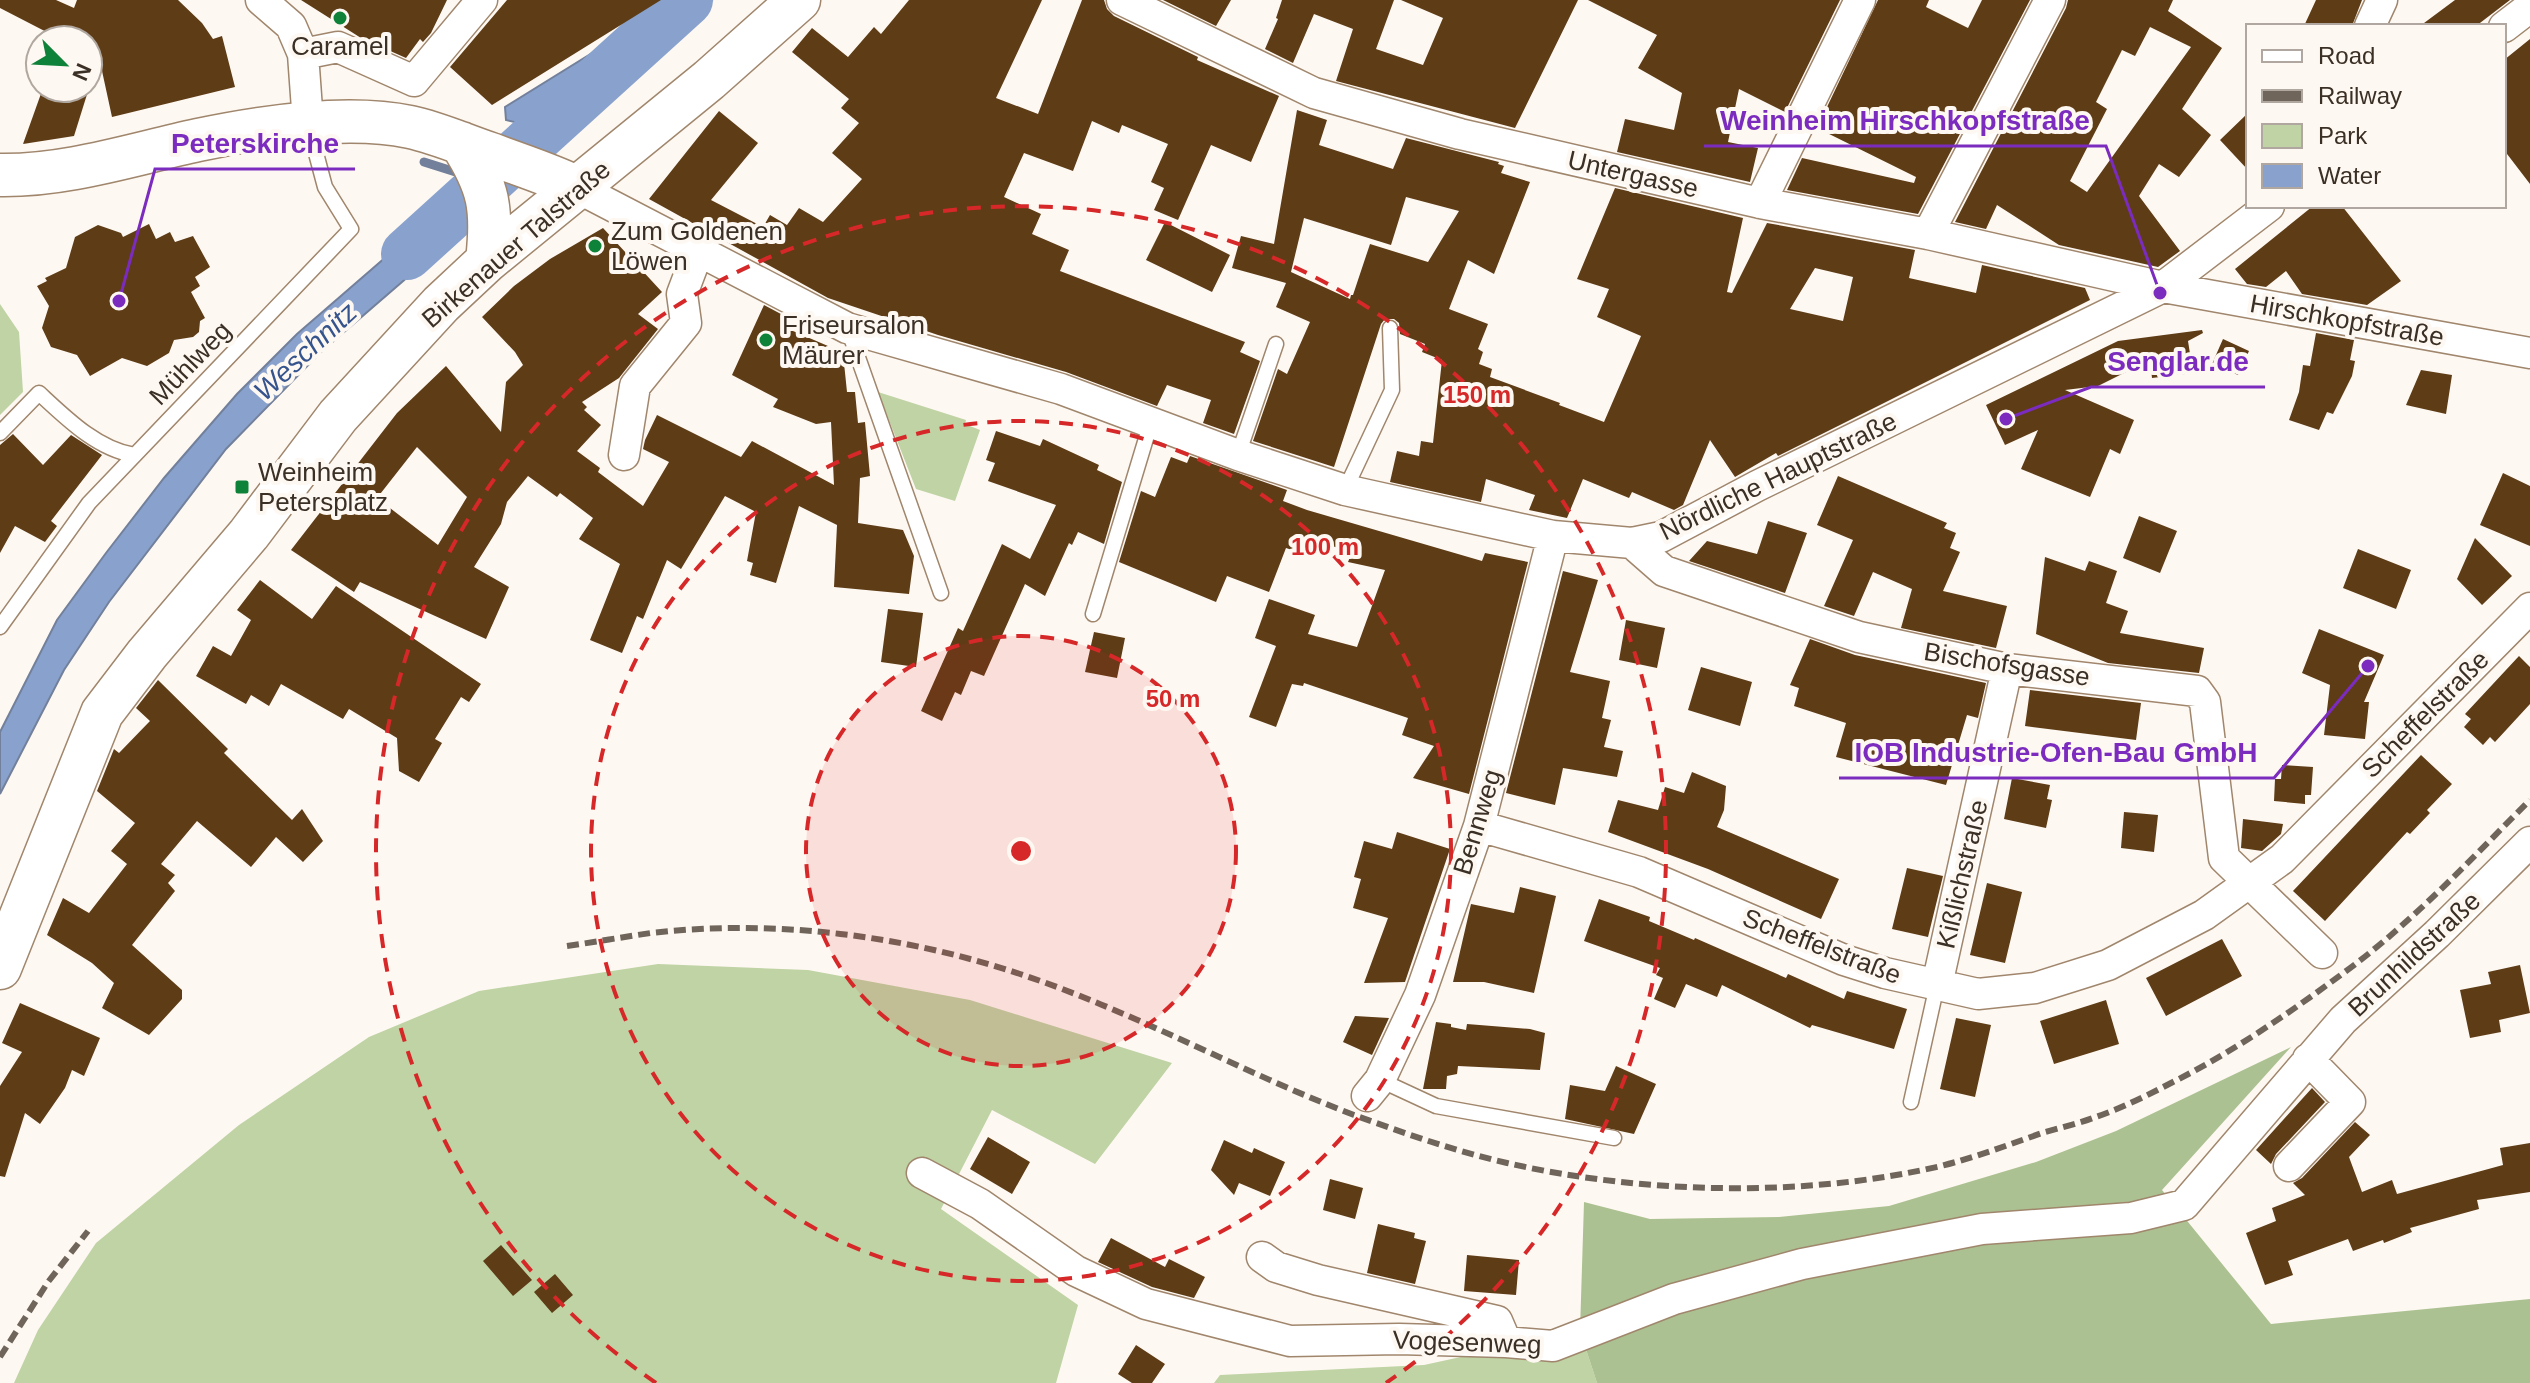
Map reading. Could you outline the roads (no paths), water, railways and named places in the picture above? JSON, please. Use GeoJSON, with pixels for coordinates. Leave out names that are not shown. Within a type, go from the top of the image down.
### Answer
{"type":"FeatureCollection","features":[{"type":"Feature","properties":{"kind":"main road","name":"Birkenauer Talstraße"},"geometry":{"type":"LineString","coordinates":[[0,968],[102,713],[147,654],[249,534],[338,416],[488,249],[569,184],[709,80],[799,0]]}},
{"type":"Feature","properties":{"kind":"main road"},"geometry":{"type":"LineString","coordinates":[[0,175],[65,170],[201,139],[308,123],[439,136],[569,184]]}},
{"type":"Feature","properties":{"kind":"main road"},"geometry":{"type":"LineString","coordinates":[[439,136],[477,169],[487,193],[488,249]]}},
{"type":"Feature","properties":{"kind":"street"},"geometry":{"type":"LineString","coordinates":[[261,0],[291,26],[303,54],[308,123]]}},
{"type":"Feature","properties":{"kind":"street"},"geometry":{"type":"LineString","coordinates":[[414,81],[482,0]]}},
{"type":"Feature","properties":{"kind":"street","name":"Untergasse"},"geometry":{"type":"LineString","coordinates":[[1122,0],[1314,93],[1460,134],[1760,203],[1928,234],[2163,287]]}},
{"type":"Feature","properties":{"kind":"street"},"geometry":{"type":"LineString","coordinates":[[1760,203],[1860,0]]}},
{"type":"Feature","properties":{"kind":"street"},"geometry":{"type":"LineString","coordinates":[[1928,234],[2050,0]]}},
{"type":"Feature","properties":{"kind":"street"},"geometry":{"type":"LineString","coordinates":[[2371,24],[2382,0]]}},
{"type":"Feature","properties":{"kind":"street"},"geometry":{"type":"LineString","coordinates":[[2506,25],[2530,7]]}},
{"type":"Feature","properties":{"kind":"street"},"geometry":{"type":"LineString","coordinates":[[303,54],[338,47],[414,81],[439,136]]}},
{"type":"Feature","properties":{"kind":"street","name":"Nördliche Hauptstraße"},"geometry":{"type":"LineString","coordinates":[[569,184],[847,328],[1061,389],[1238,455],[1345,490],[1553,536],[1632,543],[1661,537],[1757,486],[2163,287],[2266,208]]}},
{"type":"Feature","properties":{"kind":"street"},"geometry":{"type":"LineString","coordinates":[[624,455],[635,386],[686,323],[682,294],[699,249]]}},
{"type":"Feature","properties":{"kind":"street","name":"Hirschkopfstraße"},"geometry":{"type":"LineString","coordinates":[[2163,287],[2530,353]]}},
{"type":"Feature","properties":{"kind":"street","name":"Bennweg"},"geometry":{"type":"LineString","coordinates":[[1373,1088],[1420,995],[1479,826],[1553,536]]}},
{"type":"Feature","properties":{"kind":"street","name":"Bischofsgasse"},"geometry":{"type":"LineString","coordinates":[[1632,543],[1664,571],[1859,637],[2007,669],[2197,691],[2205,702],[2224,858],[2249,883]]}},
{"type":"Feature","properties":{"kind":"street","name":"Scheffelstraße"},"geometry":{"type":"LineString","coordinates":[[1479,826],[1639,872],[1844,960],[1885,973],[1978,994],[2035,988],[2108,965],[2204,915],[2282,859],[2530,608]]}},
{"type":"Feature","properties":{"kind":"street","name":"Kißlichstraße"},"geometry":{"type":"LineString","coordinates":[[1937,985],[2007,669]]}},
{"type":"Feature","properties":{"kind":"street"},"geometry":{"type":"LineString","coordinates":[[2500,873],[2530,842]]}},
{"type":"Feature","properties":{"kind":"street","name":"Brunhildstraße"},"geometry":{"type":"LineString","coordinates":[[2131,1218],[2184,1205],[2308,1059],[2359,1005],[2500,873],[2530,879]]}},
{"type":"Feature","properties":{"kind":"street"},"geometry":{"type":"LineString","coordinates":[[2249,883],[2322,953]]}},
{"type":"Feature","properties":{"kind":"street"},"geometry":{"type":"LineString","coordinates":[[2289,1166],[2350,1102],[2308,1059]]}},
{"type":"Feature","properties":{"kind":"street","name":"Vogesenweg"},"geometry":{"type":"LineString","coordinates":[[922,1173],[980,1204],[1076,1271],[1146,1304],[1290,1341],[1399,1339],[1553,1346],[1674,1299],[1802,1264],[1982,1229],[2131,1218]]}},
{"type":"Feature","properties":{"kind":"street"},"geometry":{"type":"LineString","coordinates":[[1262,1257],[1276,1267],[1318,1280],[1497,1321],[1506,1342]]}},
{"type":"Feature","properties":{"kind":"lane","name":"Mühlweg"},"geometry":{"type":"LineString","coordinates":[[0,627],[89,503],[351,229],[325,187],[308,123]]}},
{"type":"Feature","properties":{"kind":"lane"},"geometry":{"type":"LineString","coordinates":[[847,328],[941,593]]}},
{"type":"Feature","properties":{"kind":"lane"},"geometry":{"type":"LineString","coordinates":[[1345,490],[1392,390],[1390,328]]}},
{"type":"Feature","properties":{"kind":"lane"},"geometry":{"type":"LineString","coordinates":[[1238,455],[1276,344]]}},
{"type":"Feature","properties":{"kind":"lane"},"geometry":{"type":"LineString","coordinates":[[0,433],[39,393],[84,431],[117,453],[134,455]]}},
{"type":"Feature","properties":{"kind":"lane"},"geometry":{"type":"LineString","coordinates":[[1093,614],[1151,422]]}},
{"type":"Feature","properties":{"kind":"lane"},"geometry":{"type":"LineString","coordinates":[[1911,1102],[1937,985]]}},
{"type":"Feature","properties":{"kind":"lane"},"geometry":{"type":"LineString","coordinates":[[1373,1088],[1436,1106],[1614,1138]]}},
{"type":"Feature","properties":{"kind":"water"},"geometry":{"type":"Polygon","coordinates":[[[664,0],[712,0],[565,134],[506,120],[505,107],[634,27],[664,0]]]}},
{"type":"Feature","properties":{"kind":"water"},"geometry":{"type":"Polygon","coordinates":[[[454,198],[466,223],[461,231],[321,352],[226,449],[109,602],[64,670],[0,794],[0,732],[57,620],[106,553],[164,478],[237,394],[297,334],[454,198]]]}},
{"type":"Feature","properties":{"kind":"waterway","name":"Weschnitz"},"geometry":{"type":"LineString","coordinates":[[407,254],[687,0]]}},
{"type":"Feature","properties":{"kind":"waterway"},"geometry":{"type":"LineString","coordinates":[[424,162],[462,174]]}},
{"type":"Feature","properties":{"kind":"railway"},"geometry":{"type":"LineString","coordinates":[[567,946],[651,933],[744,928],[884,940],[976,960],[1063,989],[1354,1115],[1487,1158],[1559,1173],[1668,1186],[1724,1188],[1835,1183],[1889,1176],[1967,1159],[2103,1114],[2193,1071],[2280,1018],[2367,955],[2439,891],[2530,800]]}},
{"type":"Feature","properties":{"kind":"railway"},"geometry":{"type":"LineString","coordinates":[[0,1357],[48,1282],[88,1231]]}},
{"type":"Feature","properties":{"kind":"place","name":"Caramel"},"geometry":{"type":"Point","coordinates":[340,18]}},
{"type":"Feature","properties":{"kind":"place","name":"Zum Goldenen Löwen"},"geometry":{"type":"Point","coordinates":[595,246]}},
{"type":"Feature","properties":{"kind":"place","name":"Weinheim Hirschkopfstraße"},"geometry":{"type":"Point","coordinates":[2160,293]}},
{"type":"Feature","properties":{"kind":"place","name":"Peterskirche"},"geometry":{"type":"Point","coordinates":[119,301]}},
{"type":"Feature","properties":{"kind":"place","name":"Friseursalon Mäurer"},"geometry":{"type":"Point","coordinates":[766,340]}},
{"type":"Feature","properties":{"kind":"place","name":"Senglar.de"},"geometry":{"type":"Point","coordinates":[2006,419]}},
{"type":"Feature","properties":{"kind":"place","name":"Weinheim Petersplatz"},"geometry":{"type":"Point","coordinates":[242,487]}},
{"type":"Feature","properties":{"kind":"place","name":"IOB Industrie-Ofen-Bau GmbH"},"geometry":{"type":"Point","coordinates":[2368,666]}}]}
